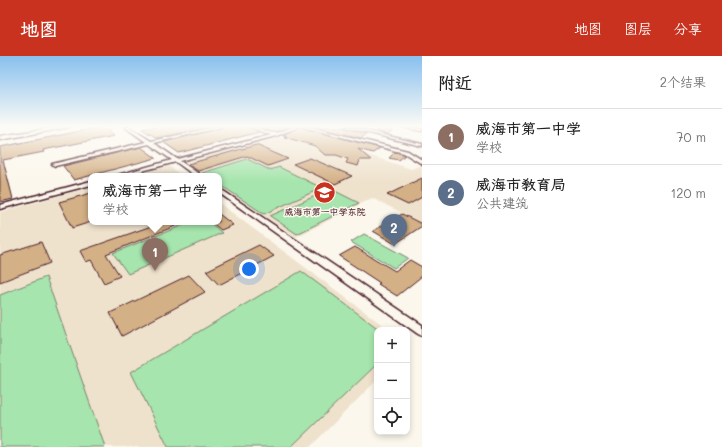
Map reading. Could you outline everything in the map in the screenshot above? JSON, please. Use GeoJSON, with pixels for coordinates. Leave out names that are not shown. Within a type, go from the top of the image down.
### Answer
{"type":"FeatureCollection","features":[{"type":"Feature","properties":{"kind":"street"},"geometry":{"type":"LineString","coordinates":[[56,164],[136,145]]}},
{"type":"Feature","properties":{"kind":"street"},"geometry":{"type":"LineString","coordinates":[[155,145],[195,173]]}},
{"type":"Feature","properties":{"kind":"street"},"geometry":{"type":"LineString","coordinates":[[129,173],[234,145]]}},
{"type":"Feature","properties":{"kind":"street"},"geometry":{"type":"LineString","coordinates":[[379,145],[406,152],[422,162]]}},
{"type":"Feature","properties":{"kind":"street"},"geometry":{"type":"LineString","coordinates":[[0,207],[88,184]]}},
{"type":"Feature","properties":{"kind":"street"},"geometry":{"type":"LineString","coordinates":[[222,192],[422,331]]}},
{"type":"Feature","properties":{"kind":"shaded area","name":"威海市第一中学东院"},"geometry":{"type":"Polygon","coordinates":[[[248,145],[309,145],[322,149],[332,145],[339,145],[411,169],[419,166],[422,167],[422,223],[372,198],[296,237],[222,188],[222,173],[200,173],[184,162],[248,145]]]}},
{"type":"Feature","properties":{"kind":"shaded area"},"geometry":{"type":"Polygon","coordinates":[[[169,166],[178,173],[143,173],[169,166]]]}},
{"type":"Feature","properties":{"kind":"shaded area"},"geometry":{"type":"Polygon","coordinates":[[[88,188],[88,225],[222,225],[222,205],[385,327],[374,327],[374,383],[310,447],[0,447],[0,212],[88,188]]]}},
{"type":"Feature","properties":{"kind":"green space"},"geometry":{"type":"Polygon","coordinates":[[[247,159],[270,170],[279,167],[322,188],[264,214],[222,186],[222,173],[202,173],[247,159]]]}},
{"type":"Feature","properties":{"kind":"green space"},"geometry":{"type":"Polygon","coordinates":[[[331,189],[359,203],[297,234],[270,216],[331,189]]]}},
{"type":"Feature","properties":{"kind":"green space"},"geometry":{"type":"Polygon","coordinates":[[[183,225],[213,225],[222,233],[128,274],[113,253],[183,225]]]}},
{"type":"Feature","properties":{"kind":"green space"},"geometry":{"type":"Polygon","coordinates":[[[364,234],[408,258],[394,268],[351,242],[364,234]]]}},
{"type":"Feature","properties":{"kind":"green space"},"geometry":{"type":"Polygon","coordinates":[[[301,271],[376,327],[374,327],[374,367],[291,447],[168,447],[131,372],[301,271]]]}},
{"type":"Feature","properties":{"kind":"green space"},"geometry":{"type":"Polygon","coordinates":[[[46,277],[105,447],[0,447],[0,295],[46,277]]]}},
{"type":"Feature","properties":{"kind":"building"},"geometry":{"type":"Polygon","coordinates":[[[9,145],[67,145],[43,150],[44,152],[3,160],[13,199],[0,202],[0,147],[9,145]]]}},
{"type":"Feature","properties":{"kind":"building"},"geometry":{"type":"Polygon","coordinates":[[[168,145],[209,145],[179,153],[168,145]]]}},
{"type":"Feature","properties":{"kind":"building"},"geometry":{"type":"Polygon","coordinates":[[[255,145],[288,159],[268,166],[247,156],[198,171],[188,164],[255,145]]]}},
{"type":"Feature","properties":{"kind":"building"},"geometry":{"type":"Polygon","coordinates":[[[312,145],[369,145],[380,148],[373,153],[358,149],[371,160],[360,160],[358,166],[346,163],[348,159],[336,155],[325,155],[312,145]]]}},
{"type":"Feature","properties":{"kind":"building"},"geometry":{"type":"Polygon","coordinates":[[[141,147],[156,158],[100,173],[88,173],[88,176],[74,180],[63,166],[141,147]]]}},
{"type":"Feature","properties":{"kind":"building"},"geometry":{"type":"Polygon","coordinates":[[[395,152],[405,155],[399,160],[389,158],[395,152]]]}},
{"type":"Feature","properties":{"kind":"building"},"geometry":{"type":"Polygon","coordinates":[[[310,158],[352,176],[335,184],[293,164],[310,158]]]}},
{"type":"Feature","properties":{"kind":"building"},"geometry":{"type":"Polygon","coordinates":[[[422,178],[422,197],[408,205],[387,195],[422,178]]]}},
{"type":"Feature","properties":{"kind":"building"},"geometry":{"type":"Polygon","coordinates":[[[88,194],[88,223],[72,228],[59,202],[88,194]]]}},
{"type":"Feature","properties":{"kind":"building"},"geometry":{"type":"Polygon","coordinates":[[[402,214],[422,224],[422,226],[395,244],[373,231],[402,214]]]}},
{"type":"Feature","properties":{"kind":"building"},"geometry":{"type":"Polygon","coordinates":[[[222,216],[233,225],[221,230],[215,225],[222,225],[222,216]]]}},
{"type":"Feature","properties":{"kind":"building"},"geometry":{"type":"Polygon","coordinates":[[[154,225],[178,225],[106,254],[120,276],[104,283],[91,260],[86,262],[80,251],[154,225]]]}},
{"type":"Feature","properties":{"kind":"building"},"geometry":{"type":"Polygon","coordinates":[[[41,242],[50,263],[0,282],[0,255],[41,242]]]}},
{"type":"Feature","properties":{"kind":"building"},"geometry":{"type":"Polygon","coordinates":[[[259,245],[274,256],[219,285],[206,271],[259,245]]]}},
{"type":"Feature","properties":{"kind":"building"},"geometry":{"type":"Polygon","coordinates":[[[355,247],[395,271],[410,260],[422,267],[422,276],[397,296],[339,256],[355,247]]]}},
{"type":"Feature","properties":{"kind":"building"},"geometry":{"type":"Polygon","coordinates":[[[189,275],[205,292],[122,336],[110,313],[189,275]]]}},
{"type":"Feature","properties":{"kind":"place","name":"威海市第一中学东院"},"geometry":{"type":"Point","coordinates":[325,192]}},
{"type":"Feature","properties":{"kind":"place","name":"威海市教育局"},"geometry":{"type":"Point","coordinates":[394,247]}},
{"type":"Feature","properties":{"kind":"place","name":"威海市第一中学"},"geometry":{"type":"Point","coordinates":[155,271]}}]}
